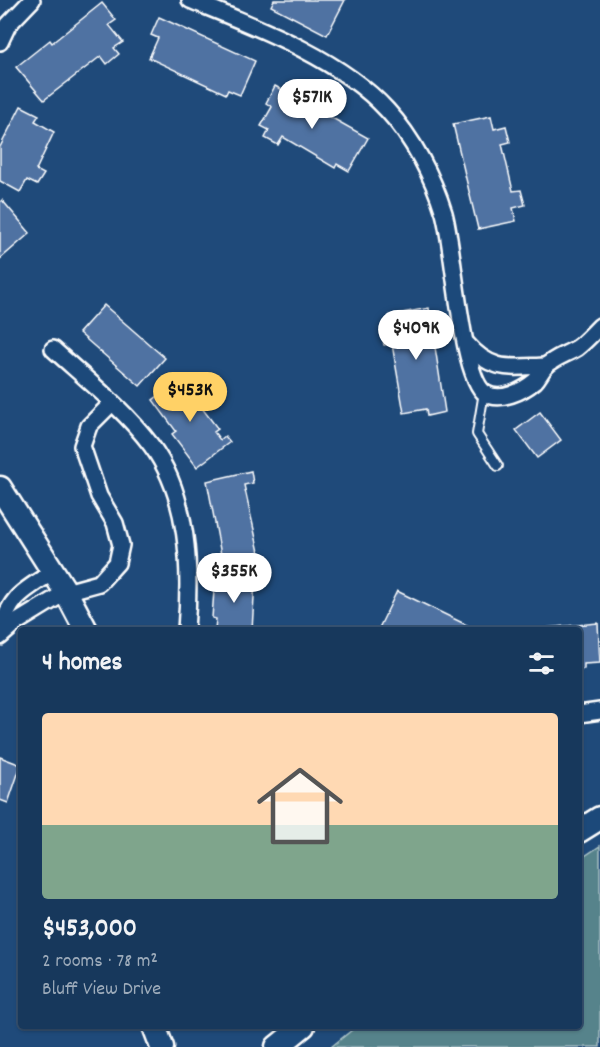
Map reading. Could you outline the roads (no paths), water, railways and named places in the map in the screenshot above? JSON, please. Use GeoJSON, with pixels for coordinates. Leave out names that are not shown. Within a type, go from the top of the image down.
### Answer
{"type":"FeatureCollection","features":[{"type":"Feature","properties":{"kind":"street"},"geometry":{"type":"LineString","coordinates":[[0,42],[8,26],[32,0]]}},
{"type":"Feature","properties":{"kind":"street"},"geometry":{"type":"LineString","coordinates":[[190,0],[274,34],[358,83],[388,110],[429,176],[444,215],[465,342],[476,384],[484,392],[494,398],[506,397],[535,381],[546,366],[579,346],[600,326]]}},
{"type":"Feature","properties":{"kind":"street"},"geometry":{"type":"LineString","coordinates":[[465,342],[486,362],[500,367],[546,366]]}},
{"type":"Feature","properties":{"kind":"street"},"geometry":{"type":"LineString","coordinates":[[53,349],[111,402],[151,445],[171,480],[183,524],[187,562],[186,627]]}},
{"type":"Feature","properties":{"kind":"street"},"geometry":{"type":"LineString","coordinates":[[0,637],[16,622],[66,592],[99,583],[117,563],[121,545],[116,523],[99,496],[82,446],[89,426],[111,402]]}},
{"type":"Feature","properties":{"kind":"street"},"geometry":{"type":"LineString","coordinates":[[0,488],[66,592],[84,627]]}},
{"type":"Feature","properties":{"kind":"street"},"geometry":{"type":"LineString","coordinates":[[0,632],[6,609],[25,590],[53,572]]}},
{"type":"Feature","properties":{"kind":"street"},"geometry":{"type":"LineString","coordinates":[[582,714],[600,711]]}},
{"type":"Feature","properties":{"kind":"street"},"geometry":{"type":"LineString","coordinates":[[582,829],[600,818]]}},
{"type":"Feature","properties":{"kind":"street"},"geometry":{"type":"LineString","coordinates":[[155,1029],[162,1047]]}},
{"type":"Feature","properties":{"kind":"street"},"geometry":{"type":"LineString","coordinates":[[277,1047],[299,1029]]}},
{"type":"Feature","properties":{"kind":"lane"},"geometry":{"type":"LineString","coordinates":[[484,392],[477,434],[498,466]]}}]}
